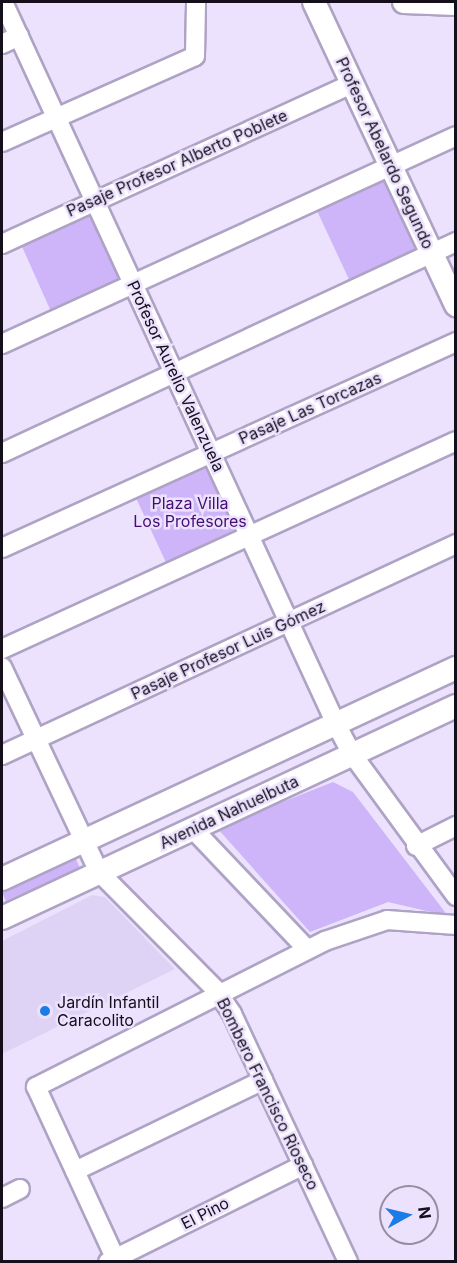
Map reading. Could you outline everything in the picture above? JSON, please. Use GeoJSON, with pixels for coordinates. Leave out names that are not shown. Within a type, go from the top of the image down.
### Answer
{"type":"FeatureCollection","features":[{"type":"Feature","properties":{"kind":"street","name":"Profesor Aurelio Valenzuela"},"geometry":{"type":"LineString","coordinates":[[3,2],[336,724],[352,754],[416,846],[456,896]]}},
{"type":"Feature","properties":{"kind":"street"},"geometry":{"type":"LineString","coordinates":[[2,142],[195,56],[196,2]]}},
{"type":"Feature","properties":{"kind":"street","name":"Profesor Abelardo Segundo"},"geometry":{"type":"LineString","coordinates":[[314,2],[456,305]]}},
{"type":"Feature","properties":{"kind":"street"},"geometry":{"type":"LineString","coordinates":[[404,2],[456,4]]}},
{"type":"Feature","properties":{"kind":"street"},"geometry":{"type":"LineString","coordinates":[[2,44],[19,36]]}},
{"type":"Feature","properties":{"kind":"street","name":"Pasaje Profesor Alberto Poblete"},"geometry":{"type":"LineString","coordinates":[[2,244],[352,84]]}},
{"type":"Feature","properties":{"kind":"street"},"geometry":{"type":"LineString","coordinates":[[2,344],[132,282],[456,136]]}},
{"type":"Feature","properties":{"kind":"street"},"geometry":{"type":"LineString","coordinates":[[2,453],[456,242]]}},
{"type":"Feature","properties":{"kind":"street","name":"Pasaje Las Torcazas"},"geometry":{"type":"LineString","coordinates":[[2,548],[456,342]]}},
{"type":"Feature","properties":{"kind":"street"},"geometry":{"type":"LineString","coordinates":[[2,650],[456,441]]}},
{"type":"Feature","properties":{"kind":"street","name":"Pasaje Profesor Luis Gómez"},"geometry":{"type":"LineString","coordinates":[[2,755],[456,544]]}},
{"type":"Feature","properties":{"kind":"street","name":"Bombero Francisco Rioseco"},"geometry":{"type":"LineString","coordinates":[[2,667],[99,873],[221,996],[263,1080],[346,1261]]}},
{"type":"Feature","properties":{"kind":"street"},"geometry":{"type":"LineString","coordinates":[[2,879],[456,668]]}},
{"type":"Feature","properties":{"kind":"street","name":"Avenida Nahuelbuta"},"geometry":{"type":"LineString","coordinates":[[2,918],[456,706]]}},
{"type":"Feature","properties":{"kind":"street"},"geometry":{"type":"LineString","coordinates":[[416,846],[456,826]]}},
{"type":"Feature","properties":{"kind":"street"},"geometry":{"type":"LineString","coordinates":[[193,829],[307,949]]}},
{"type":"Feature","properties":{"kind":"street"},"geometry":{"type":"LineString","coordinates":[[113,1260],[75,1170],[36,1087],[221,996],[307,949],[387,920],[456,925]]}},
{"type":"Feature","properties":{"kind":"street"},"geometry":{"type":"LineString","coordinates":[[75,1170],[263,1080]]}},
{"type":"Feature","properties":{"kind":"street","name":"El Pino"},"geometry":{"type":"LineString","coordinates":[[113,1260],[303,1165]]}},
{"type":"Feature","properties":{"kind":"street"},"geometry":{"type":"LineString","coordinates":[[2,1198],[20,1189]]}},
{"type":"Feature","properties":{"kind":"shaded area","name":"Jardín Infantil Caracolito"},"geometry":{"type":"Polygon","coordinates":[[[92,895],[105,897],[175,969],[2,1054],[2,941],[92,895]]]}},
{"type":"Feature","properties":{"kind":"green space"},"geometry":{"type":"Polygon","coordinates":[[[391,166],[432,253],[354,289],[313,202],[391,166]]]}},
{"type":"Feature","properties":{"kind":"green space"},"geometry":{"type":"Polygon","coordinates":[[[95,199],[132,282],[53,317],[16,234],[95,199]]]}},
{"type":"Feature","properties":{"kind":"green space","name":"Plaza Villa Los Profesores"},"geometry":{"type":"Polygon","coordinates":[[[211,453],[249,535],[171,572],[132,490],[211,453]]]}},
{"type":"Feature","properties":{"kind":"green space"},"geometry":{"type":"Polygon","coordinates":[[[333,782],[353,792],[448,916],[388,902],[310,932],[217,828],[333,782]]]}},
{"type":"Feature","properties":{"kind":"green space"},"geometry":{"type":"Polygon","coordinates":[[[75,857],[80,868],[6,901],[2,890],[75,857]]]}},
{"type":"Feature","properties":{"kind":"place","name":"Jardín Infantil Caracolito"},"geometry":{"type":"Point","coordinates":[45,1011]}}]}
